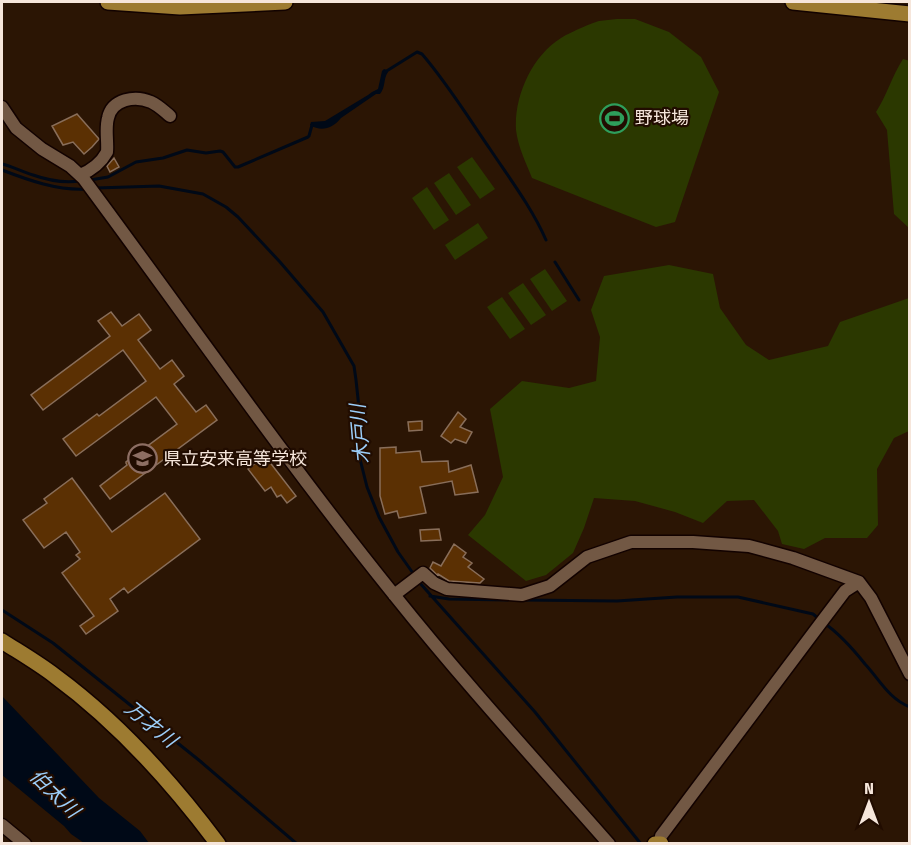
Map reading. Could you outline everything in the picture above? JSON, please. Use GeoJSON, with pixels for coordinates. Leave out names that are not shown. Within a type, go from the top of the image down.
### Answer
{"type":"FeatureCollection","features":[{"type":"Feature","properties":{"kind":"main road"},"geometry":{"type":"LineString","coordinates":[[108,2],[180,7],[285,2]]}},
{"type":"Feature","properties":{"kind":"main road"},"geometry":{"type":"LineString","coordinates":[[793,2],[854,5],[909,14]]}},
{"type":"Feature","properties":{"kind":"main road"},"geometry":{"type":"LineString","coordinates":[[2,641],[55,675],[114,724],[160,771],[218,843]]}},
{"type":"Feature","properties":{"kind":"main road"},"geometry":{"type":"LineString","coordinates":[[655,843],[661,843]]}},
{"type":"Feature","properties":{"kind":"street"},"geometry":{"type":"LineString","coordinates":[[82,177],[92,170],[107,152],[108,115],[119,102],[132,99],[151,102],[170,116]]}},
{"type":"Feature","properties":{"kind":"street"},"geometry":{"type":"LineString","coordinates":[[2,107],[16,128],[82,177],[245,399],[394,595],[433,644],[609,843]]}},
{"type":"Feature","properties":{"kind":"street"},"geometry":{"type":"LineString","coordinates":[[394,595],[423,573],[440,587],[452,590],[522,595],[550,586],[587,557],[632,542],[693,542],[749,546],[793,558],[859,582],[871,598],[909,674]]}},
{"type":"Feature","properties":{"kind":"street"},"geometry":{"type":"LineString","coordinates":[[661,843],[661,836],[845,591],[859,582]]}},
{"type":"Feature","properties":{"kind":"street"},"geometry":{"type":"LineString","coordinates":[[2,825],[25,843]]}},
{"type":"Feature","properties":{"kind":"green space","name":"野球場"},"geometry":{"type":"Polygon","coordinates":[[[635,19],[669,32],[701,57],[719,92],[675,222],[656,227],[532,178],[517,136],[518,104],[527,78],[541,55],[561,38],[574,31],[599,21],[635,19]]]}},
{"type":"Feature","properties":{"kind":"green space"},"geometry":{"type":"Polygon","coordinates":[[[903,59],[910,61],[909,228],[894,214],[887,130],[876,112],[903,59]]]}},
{"type":"Feature","properties":{"kind":"green space"},"geometry":{"type":"Polygon","coordinates":[[[472,157],[495,189],[480,199],[457,167],[472,157]]]}},
{"type":"Feature","properties":{"kind":"green space"},"geometry":{"type":"Polygon","coordinates":[[[449,173],[471,205],[456,215],[434,183],[449,173]]]}},
{"type":"Feature","properties":{"kind":"green space"},"geometry":{"type":"Polygon","coordinates":[[[427,187],[449,220],[434,230],[412,198],[427,187]]]}},
{"type":"Feature","properties":{"kind":"green space"},"geometry":{"type":"Polygon","coordinates":[[[478,223],[488,238],[455,260],[445,245],[478,223]]]}},
{"type":"Feature","properties":{"kind":"green space"},"geometry":{"type":"Polygon","coordinates":[[[669,265],[713,274],[720,308],[746,345],[769,360],[828,346],[840,322],[909,298],[909,431],[894,438],[877,469],[878,525],[867,538],[825,538],[804,549],[782,544],[778,531],[754,500],[727,501],[703,523],[675,512],[635,501],[594,498],[573,553],[546,575],[526,581],[468,535],[485,515],[503,477],[490,409],[522,381],[569,388],[596,381],[600,337],[591,310],[604,276],[669,265]]]}},
{"type":"Feature","properties":{"kind":"green space"},"geometry":{"type":"Polygon","coordinates":[[[545,269],[567,301],[552,311],[530,279],[545,269]]]}},
{"type":"Feature","properties":{"kind":"green space"},"geometry":{"type":"Polygon","coordinates":[[[523,283],[546,315],[531,325],[508,293],[523,283]]]}},
{"type":"Feature","properties":{"kind":"green space"},"geometry":{"type":"Polygon","coordinates":[[[502,297],[525,329],[510,339],[487,307],[502,297]]]}},
{"type":"Feature","properties":{"kind":"water"},"geometry":{"type":"Polygon","coordinates":[[[384,69],[388,72],[380,94],[376,94],[330,127],[322,129],[310,125],[311,122],[325,121],[378,89],[384,69]]]}},
{"type":"Feature","properties":{"kind":"water","name":"伯太川"},"geometry":{"type":"Polygon","coordinates":[[[2,696],[99,798],[140,831],[149,843],[84,843],[2,775],[2,696]]]}},
{"type":"Feature","properties":{"kind":"building"},"geometry":{"type":"Polygon","coordinates":[[[77,114],[99,139],[84,154],[73,142],[63,145],[52,126],[77,114]]]}},
{"type":"Feature","properties":{"kind":"building"},"geometry":{"type":"Polygon","coordinates":[[[114,158],[119,167],[110,172],[107,166],[114,158]]]}},
{"type":"Feature","properties":{"kind":"building"},"geometry":{"type":"Polygon","coordinates":[[[111,312],[122,326],[139,314],[151,330],[138,340],[160,369],[172,360],[184,376],[174,384],[196,412],[206,405],[217,420],[110,499],[100,486],[127,465],[126,462],[177,424],[156,397],[76,456],[63,439],[146,381],[123,350],[43,410],[31,395],[110,336],[98,321],[111,312]]]}},
{"type":"Feature","properties":{"kind":"building"},"geometry":{"type":"Polygon","coordinates":[[[458,412],[466,419],[460,427],[472,432],[466,443],[455,439],[451,443],[441,436],[458,412]]]}},
{"type":"Feature","properties":{"kind":"building"},"geometry":{"type":"Polygon","coordinates":[[[422,421],[422,430],[409,431],[408,422],[422,421]]]}},
{"type":"Feature","properties":{"kind":"building"},"geometry":{"type":"Polygon","coordinates":[[[396,447],[396,453],[420,451],[422,462],[448,461],[449,472],[471,465],[478,492],[455,495],[452,481],[420,487],[426,513],[399,518],[397,511],[385,514],[380,496],[380,448],[396,447]]]}},
{"type":"Feature","properties":{"kind":"building"},"geometry":{"type":"Polygon","coordinates":[[[265,456],[296,496],[287,503],[281,495],[277,497],[271,487],[265,491],[248,469],[265,456]]]}},
{"type":"Feature","properties":{"kind":"building"},"geometry":{"type":"Polygon","coordinates":[[[72,478],[112,532],[165,493],[200,539],[128,593],[124,588],[110,599],[118,611],[86,634],[80,626],[94,616],[62,573],[80,559],[76,555],[80,552],[66,532],[44,548],[23,520],[47,503],[44,499],[72,478]]]}},
{"type":"Feature","properties":{"kind":"building"},"geometry":{"type":"Polygon","coordinates":[[[439,529],[441,540],[421,541],[420,530],[439,529]]]}},
{"type":"Feature","properties":{"kind":"building"},"geometry":{"type":"Polygon","coordinates":[[[454,544],[466,553],[463,557],[472,563],[468,567],[484,579],[480,583],[449,581],[437,575],[430,568],[433,562],[441,566],[454,544]]]}},
{"type":"Feature","properties":{"kind":"waterway"},"geometry":{"type":"LineString","coordinates":[[385,72],[417,52],[422,54],[449,88],[513,183],[546,240]]}},
{"type":"Feature","properties":{"kind":"waterway"},"geometry":{"type":"LineString","coordinates":[[90,180],[108,177],[136,162],[163,158],[187,150],[206,153],[220,151],[235,167],[238,167],[308,137],[312,125]]}},
{"type":"Feature","properties":{"kind":"waterway"},"geometry":{"type":"LineString","coordinates":[[2,164],[50,180],[80,181]]}},
{"type":"Feature","properties":{"kind":"waterway","name":"木戸川"},"geometry":{"type":"LineString","coordinates":[[2,170],[54,187],[87,189]]}},
{"type":"Feature","properties":{"kind":"waterway","name":"木戸川"},"geometry":{"type":"LineString","coordinates":[[96,188],[159,186],[203,194],[238,217],[323,312],[354,366],[359,408],[357,447],[367,487],[379,517],[398,552],[415,576]]}},
{"type":"Feature","properties":{"kind":"waterway"},"geometry":{"type":"LineString","coordinates":[[555,262],[579,300]]}},
{"type":"Feature","properties":{"kind":"waterway","name":"木戸川"},"geometry":{"type":"LineString","coordinates":[[419,582],[535,712],[641,844]]}},
{"type":"Feature","properties":{"kind":"waterway"},"geometry":{"type":"LineString","coordinates":[[430,596],[449,599],[508,600]]}},
{"type":"Feature","properties":{"kind":"waterway"},"geometry":{"type":"LineString","coordinates":[[523,600],[617,601],[677,597],[738,597],[813,614],[819,619]]}},
{"type":"Feature","properties":{"kind":"waterway","name":"万才川"},"geometry":{"type":"LineString","coordinates":[[2,610],[53,643],[200,761],[297,844]]}},
{"type":"Feature","properties":{"kind":"waterway"},"geometry":{"type":"LineString","coordinates":[[824,623],[846,642],[890,694],[910,707]]}},
{"type":"Feature","properties":{"kind":"place","name":"野球場"},"geometry":{"type":"Point","coordinates":[614,118]}},
{"type":"Feature","properties":{"kind":"place","name":"県立安来高等学校"},"geometry":{"type":"Point","coordinates":[142,459]}}]}
